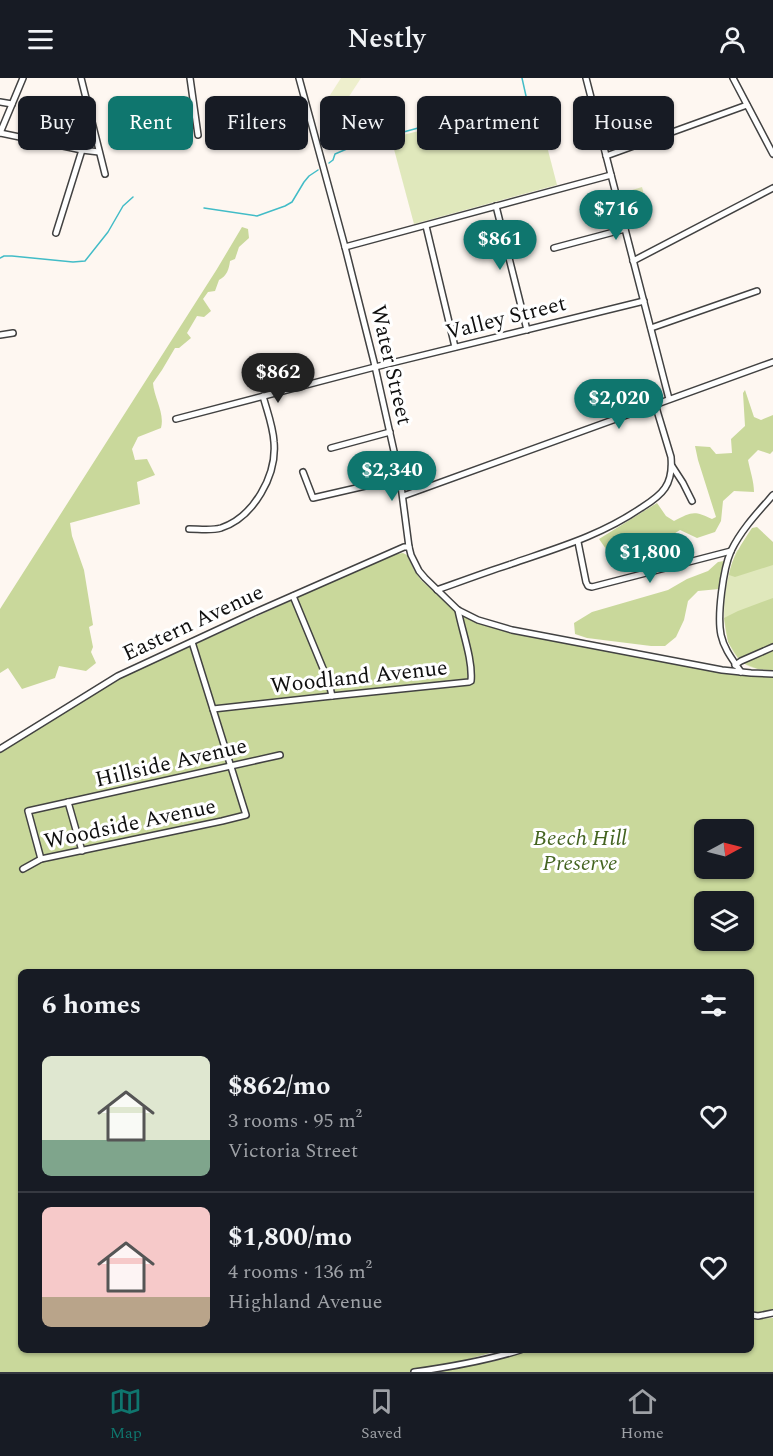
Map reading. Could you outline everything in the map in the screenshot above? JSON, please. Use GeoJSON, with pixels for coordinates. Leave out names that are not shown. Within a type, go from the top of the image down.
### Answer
{"type":"FeatureCollection","features":[{"type":"Feature","properties":{"kind":"street"},"geometry":{"type":"LineString","coordinates":[[18,137],[0,133],[23,78]]}},
{"type":"Feature","properties":{"kind":"street"},"geometry":{"type":"LineString","coordinates":[[81,78],[105,174]]}},
{"type":"Feature","properties":{"kind":"street"},"geometry":{"type":"LineString","coordinates":[[190,78],[198,135]]}},
{"type":"Feature","properties":{"kind":"street","name":"Water Street"},"geometry":{"type":"LineString","coordinates":[[299,78],[375,367],[400,478],[409,547],[419,571],[458,610],[478,620],[513,630],[722,670],[773,674]]}},
{"type":"Feature","properties":{"kind":"street"},"geometry":{"type":"LineString","coordinates":[[587,78],[669,399]]}},
{"type":"Feature","properties":{"kind":"street"},"geometry":{"type":"LineString","coordinates":[[733,78],[768,138],[773,154]]}},
{"type":"Feature","properties":{"kind":"street"},"geometry":{"type":"LineString","coordinates":[[0,102],[12,104]]}},
{"type":"Feature","properties":{"kind":"street"},"geometry":{"type":"LineString","coordinates":[[606,156],[747,105]]}},
{"type":"Feature","properties":{"kind":"street"},"geometry":{"type":"LineString","coordinates":[[56,233],[82,150],[99,152]]}},
{"type":"Feature","properties":{"kind":"street"},"geometry":{"type":"LineString","coordinates":[[345,247],[611,175]]}},
{"type":"Feature","properties":{"kind":"street"},"geometry":{"type":"LineString","coordinates":[[633,261],[773,188]]}},
{"type":"Feature","properties":{"kind":"street"},"geometry":{"type":"LineString","coordinates":[[496,206],[527,330]]}},
{"type":"Feature","properties":{"kind":"street"},"geometry":{"type":"LineString","coordinates":[[426,226],[455,347]]}},
{"type":"Feature","properties":{"kind":"street"},"geometry":{"type":"LineString","coordinates":[[554,248],[625,229]]}},
{"type":"Feature","properties":{"kind":"street"},"geometry":{"type":"LineString","coordinates":[[651,328],[758,291]]}},
{"type":"Feature","properties":{"kind":"street","name":"Valley Street"},"geometry":{"type":"LineString","coordinates":[[176,419],[644,301]]}},
{"type":"Feature","properties":{"kind":"street"},"geometry":{"type":"LineString","coordinates":[[0,335],[13,333]]}},
{"type":"Feature","properties":{"kind":"street"},"geometry":{"type":"LineString","coordinates":[[403,496],[773,362]]}},
{"type":"Feature","properties":{"kind":"street"},"geometry":{"type":"LineString","coordinates":[[189,530],[215,529],[232,523],[251,508],[260,494],[274,456],[274,441],[263,396]]}},
{"type":"Feature","properties":{"kind":"street"},"geometry":{"type":"LineString","coordinates":[[437,590],[578,542],[616,524],[651,501],[665,489],[672,466],[655,404]]}},
{"type":"Feature","properties":{"kind":"street"},"geometry":{"type":"LineString","coordinates":[[331,448],[390,432]]}},
{"type":"Feature","properties":{"kind":"street"},"geometry":{"type":"LineString","coordinates":[[672,466],[692,501]]}},
{"type":"Feature","properties":{"kind":"street"},"geometry":{"type":"LineString","coordinates":[[303,472],[313,498],[400,478]]}},
{"type":"Feature","properties":{"kind":"street"},"geometry":{"type":"LineString","coordinates":[[741,672],[724,644],[720,626],[720,604],[727,562],[743,531],[773,495]]}},
{"type":"Feature","properties":{"kind":"street"},"geometry":{"type":"LineString","coordinates":[[578,542],[586,580],[588,586],[592,587],[731,551]]}},
{"type":"Feature","properties":{"kind":"street","name":"Eastern Avenue"},"geometry":{"type":"LineString","coordinates":[[0,749],[104,683],[294,596],[409,547]]}},
{"type":"Feature","properties":{"kind":"street"},"geometry":{"type":"LineString","coordinates":[[294,596],[329,683],[332,696]]}},
{"type":"Feature","properties":{"kind":"street","name":"Woodland Avenue"},"geometry":{"type":"LineString","coordinates":[[213,710],[471,681],[469,658],[458,610]]}},
{"type":"Feature","properties":{"kind":"street"},"geometry":{"type":"LineString","coordinates":[[192,642],[231,767]]}},
{"type":"Feature","properties":{"kind":"street"},"geometry":{"type":"LineString","coordinates":[[735,665],[741,660],[773,647]]}},
{"type":"Feature","properties":{"kind":"street","name":"Hillside Avenue"},"geometry":{"type":"LineString","coordinates":[[41,860],[28,811],[280,755]]}},
{"type":"Feature","properties":{"kind":"street","name":"Woodside Avenue"},"geometry":{"type":"LineString","coordinates":[[23,869],[41,860],[246,814],[231,767]]}},
{"type":"Feature","properties":{"kind":"street"},"geometry":{"type":"LineString","coordinates":[[68,802],[82,851]]}},
{"type":"Feature","properties":{"kind":"street"},"geometry":{"type":"LineString","coordinates":[[754,1315],[773,1313]]}},
{"type":"Feature","properties":{"kind":"street"},"geometry":{"type":"LineString","coordinates":[[414,1372],[459,1366],[511,1353]]}},
{"type":"Feature","properties":{"kind":"green space"},"geometry":{"type":"Polygon","coordinates":[[[341,78],[361,78],[349,96],[329,96],[341,78]]]}},
{"type":"Feature","properties":{"kind":"green space"},"geometry":{"type":"Polygon","coordinates":[[[417,131],[417,150],[548,150],[557,185],[414,224],[394,150],[405,150],[405,134],[417,131]]]}},
{"type":"Feature","properties":{"kind":"green space"},"geometry":{"type":"Polygon","coordinates":[[[642,187],[651,220],[630,226],[622,193],[642,187]]]}},
{"type":"Feature","properties":{"kind":"green space"},"geometry":{"type":"Polygon","coordinates":[[[242,227],[248,229],[249,238],[239,247],[235,259],[230,261],[227,272],[219,280],[215,291],[208,292],[203,299],[211,311],[204,317],[197,316],[187,333],[191,338],[179,348],[175,348],[153,383],[162,417],[161,428],[138,437],[132,449],[135,460],[147,459],[155,475],[137,482],[140,504],[70,523],[84,570],[93,625],[89,627],[93,647],[91,652],[96,663],[86,671],[59,666],[55,678],[22,689],[8,668],[0,673],[0,609],[242,227]]]}},
{"type":"Feature","properties":{"kind":"green space"},"geometry":{"type":"Polygon","coordinates":[[[745,390],[754,417],[761,420],[773,415],[773,451],[770,454],[758,450],[748,460],[754,492],[734,491],[723,501],[721,521],[715,532],[697,538],[680,530],[669,537],[654,540],[616,556],[606,549],[599,539],[657,503],[666,516],[674,521],[693,513],[712,519],[716,517],[695,446],[710,447],[716,454],[732,453],[731,439],[745,426],[743,393],[745,390]]]}},
{"type":"Feature","properties":{"kind":"green space"},"geometry":{"type":"Polygon","coordinates":[[[757,527],[773,542],[773,565],[735,577],[729,575],[732,562],[741,545],[752,528],[757,527]]]}},
{"type":"Feature","properties":{"kind":"green space"},"geometry":{"type":"Polygon","coordinates":[[[737,550],[773,558],[773,670],[756,669],[742,662],[733,652],[728,639],[725,624],[725,592],[737,550]]]}},
{"type":"Feature","properties":{"kind":"green space","name":"Beech Hill Preserve"},"geometry":{"type":"Polygon","coordinates":[[[403,553],[407,555],[421,580],[453,609],[471,620],[490,627],[541,639],[725,672],[759,677],[773,676],[773,1311],[754,1313],[754,969],[18,969],[18,1353],[490,1353],[413,1372],[0,1372],[0,752],[110,683],[356,571],[403,553]]]}},
{"type":"Feature","properties":{"kind":"green space"},"geometry":{"type":"Polygon","coordinates":[[[724,561],[719,589],[698,591],[688,601],[684,620],[676,637],[665,646],[587,638],[575,634],[574,623],[592,612],[668,590],[708,571],[718,562],[724,561]]]}},
{"type":"Feature","properties":{"kind":"green space"},"geometry":{"type":"Polygon","coordinates":[[[773,598],[773,644],[738,658],[728,642],[724,618],[773,598]]]}},
{"type":"Feature","properties":{"kind":"green space"},"geometry":{"type":"Polygon","coordinates":[[[773,651],[773,670],[758,669],[743,663],[773,651]]]}},
{"type":"Feature","properties":{"kind":"green space"},"geometry":{"type":"Polygon","coordinates":[[[773,1318],[773,1372],[430,1372],[495,1361],[516,1353],[754,1353],[754,1319],[773,1318]]]}},
{"type":"Feature","properties":{"kind":"waterway"},"geometry":{"type":"LineString","coordinates":[[329,163],[335,154],[356,145],[440,122],[526,104],[522,78]]}},
{"type":"Feature","properties":{"kind":"waterway"},"geometry":{"type":"LineString","coordinates":[[204,208],[257,216],[292,202],[304,182],[318,170]]}},
{"type":"Feature","properties":{"kind":"waterway"},"geometry":{"type":"LineString","coordinates":[[0,258],[12,256],[73,262],[85,261],[108,232],[123,206],[133,197]]}}]}
